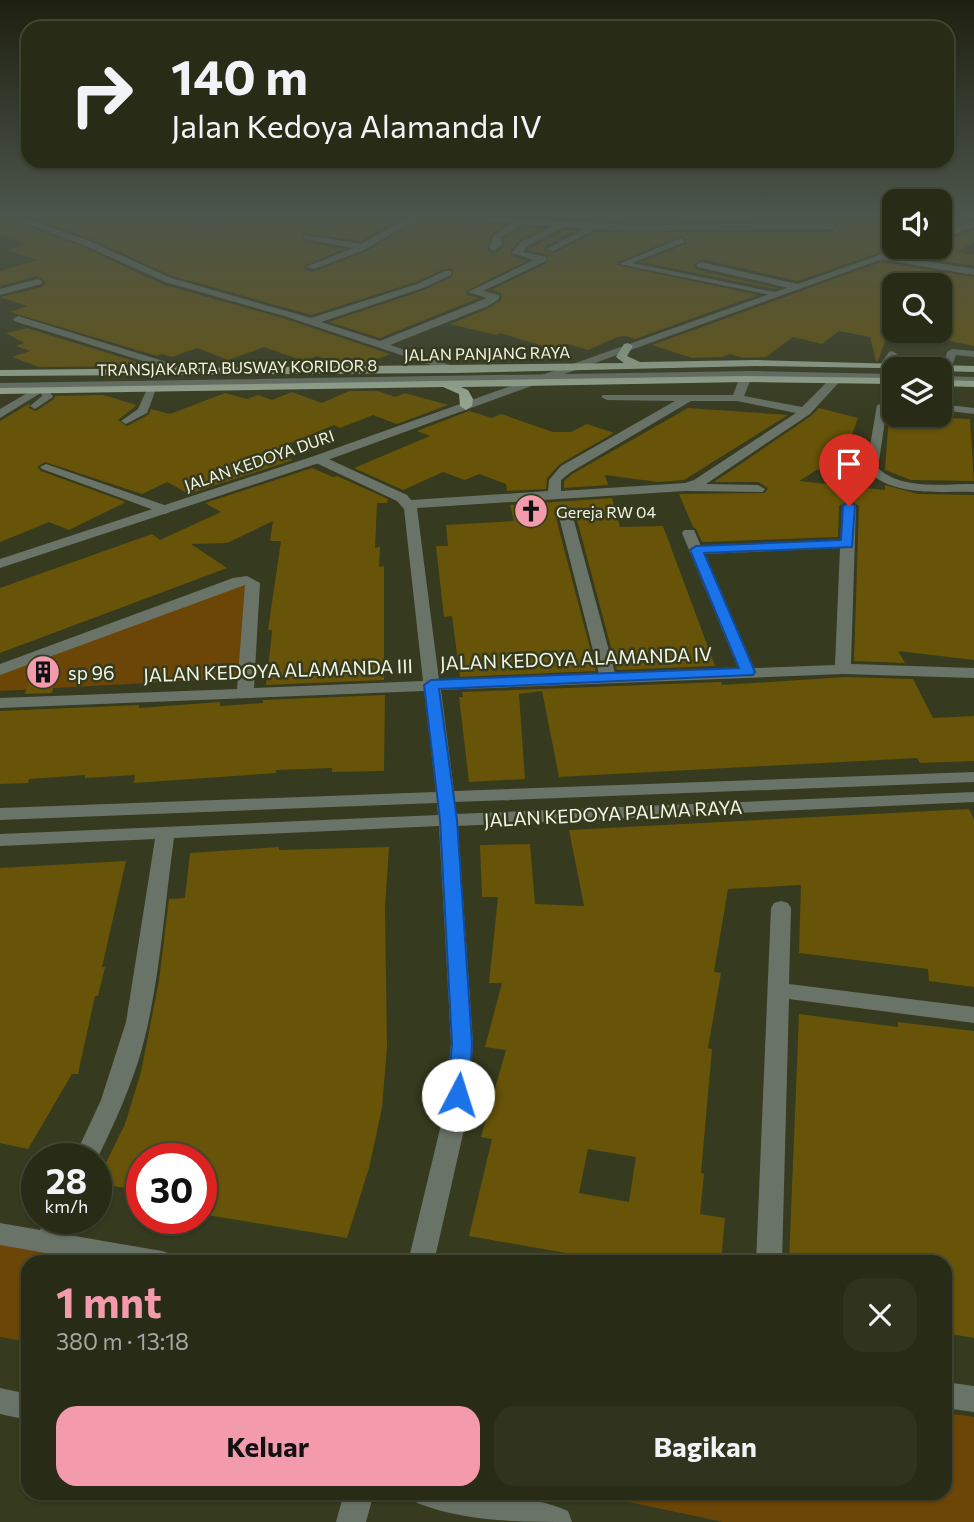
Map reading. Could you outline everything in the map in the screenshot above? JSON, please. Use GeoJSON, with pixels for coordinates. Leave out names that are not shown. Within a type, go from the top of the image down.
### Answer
{"type":"FeatureCollection","features":[{"type":"Feature","properties":{"kind":"main road"},"geometry":{"type":"LineString","coordinates":[[628,346],[621,357],[639,366]]}},
{"type":"Feature","properties":{"kind":"main road","name":"JALAN PANJANG RAYA"},"geometry":{"type":"LineString","coordinates":[[0,373],[455,370],[756,363],[882,368]]}},
{"type":"Feature","properties":{"kind":"main road","name":"JALAN PANJANG RAYA"},"geometry":{"type":"LineString","coordinates":[[952,370],[974,371]]}},
{"type":"Feature","properties":{"kind":"main road","name":"JALAN PANJANG RAYA"},"geometry":{"type":"LineString","coordinates":[[0,388],[41,391],[882,379]]}},
{"type":"Feature","properties":{"kind":"main road"},"geometry":{"type":"LineString","coordinates":[[499,394],[607,381]]}},
{"type":"Feature","properties":{"kind":"main road"},"geometry":{"type":"LineString","coordinates":[[952,381],[974,382]]}},
{"type":"Feature","properties":{"kind":"main road"},"geometry":{"type":"LineString","coordinates":[[437,384],[464,392],[466,406]]}},
{"type":"Feature","properties":{"kind":"street"},"geometry":{"type":"LineString","coordinates":[[0,292],[19,287]]}},
{"type":"Feature","properties":{"kind":"street"},"geometry":{"type":"LineString","coordinates":[[192,287],[310,322],[455,370]]}},
{"type":"Feature","properties":{"kind":"street"},"geometry":{"type":"LineString","coordinates":[[310,322],[417,287]]}},
{"type":"Feature","properties":{"kind":"street"},"geometry":{"type":"LineString","coordinates":[[380,345],[484,304],[495,297],[473,292],[484,287]]}},
{"type":"Feature","properties":{"kind":"street","name":"JALAN KEDOYA DURI"},"geometry":{"type":"LineString","coordinates":[[0,564],[318,459],[797,287]]}},
{"type":"Feature","properties":{"kind":"street"},"geometry":{"type":"LineString","coordinates":[[18,319],[182,370]]}},
{"type":"Feature","properties":{"kind":"street"},"geometry":{"type":"LineString","coordinates":[[737,398],[745,379]]}},
{"type":"Feature","properties":{"kind":"street"},"geometry":{"type":"LineString","coordinates":[[686,487],[699,483],[806,411],[836,379]]}},
{"type":"Feature","properties":{"kind":"street"},"geometry":{"type":"LineString","coordinates":[[0,414],[41,391]]}},
{"type":"Feature","properties":{"kind":"street"},"geometry":{"type":"LineString","coordinates":[[607,397],[737,398],[806,411]]}},
{"type":"Feature","properties":{"kind":"street"},"geometry":{"type":"LineString","coordinates":[[556,494],[552,486],[555,477],[566,469],[689,398]]}},
{"type":"Feature","properties":{"kind":"street"},"geometry":{"type":"LineString","coordinates":[[318,459],[411,509],[556,494],[686,487],[758,489]]}},
{"type":"Feature","properties":{"kind":"street"},"geometry":{"type":"LineString","coordinates":[[843,669],[849,506]]}},
{"type":"Feature","properties":{"kind":"street"},"geometry":{"type":"LineString","coordinates":[[411,509],[448,820],[462,1043],[456,1112],[423,1255]]}},
{"type":"Feature","properties":{"kind":"street"},"geometry":{"type":"LineString","coordinates":[[565,517],[608,678]]}},
{"type":"Feature","properties":{"kind":"street"},"geometry":{"type":"LineString","coordinates":[[689,533],[748,672]]}},
{"type":"Feature","properties":{"kind":"street"},"geometry":{"type":"LineString","coordinates":[[696,550],[848,544]]}},
{"type":"Feature","properties":{"kind":"street"},"geometry":{"type":"LineString","coordinates":[[0,670],[238,581],[247,580],[253,583],[246,693]]}},
{"type":"Feature","properties":{"kind":"street","name":"JALAN KEDOYA ALAMANDA IV"},"geometry":{"type":"LineString","coordinates":[[431,685],[843,669],[974,673]]}},
{"type":"Feature","properties":{"kind":"street","name":"JALAN KEDOYA ALAMANDA III"},"geometry":{"type":"LineString","coordinates":[[0,703],[431,685]]}},
{"type":"Feature","properties":{"kind":"street","name":"JALAN KEDOYA PALMA RAYA"},"geometry":{"type":"LineString","coordinates":[[0,814],[974,777]]}},
{"type":"Feature","properties":{"kind":"street","name":"JALAN KEDOYA PALMA RAYA"},"geometry":{"type":"LineString","coordinates":[[0,840],[974,797]]}},
{"type":"Feature","properties":{"kind":"street"},"geometry":{"type":"LineString","coordinates":[[92,1143],[128,1061],[165,834]]}},
{"type":"Feature","properties":{"kind":"street"},"geometry":{"type":"LineString","coordinates":[[769,1255],[781,908]]}},
{"type":"Feature","properties":{"kind":"street"},"geometry":{"type":"LineString","coordinates":[[778,990],[974,1015]]}},
{"type":"Feature","properties":{"kind":"street"},"geometry":{"type":"LineString","coordinates":[[0,1234],[122,1255]]}},
{"type":"Feature","properties":{"kind":"street"},"geometry":{"type":"LineString","coordinates":[[47,1242],[51,1234]]}},
{"type":"Feature","properties":{"kind":"street"},"geometry":{"type":"LineString","coordinates":[[952,1396],[974,1399]]}},
{"type":"Feature","properties":{"kind":"street"},"geometry":{"type":"LineString","coordinates":[[0,1401],[21,1406]]}},
{"type":"Feature","properties":{"kind":"street"},"geometry":{"type":"LineString","coordinates":[[351,1522],[357,1500]]}},
{"type":"Feature","properties":{"kind":"street"},"geometry":{"type":"LineString","coordinates":[[458,1500],[557,1522]]}},
{"type":"Feature","properties":{"kind":"lane"},"geometry":{"type":"LineString","coordinates":[[744,287],[775,293]]}},
{"type":"Feature","properties":{"kind":"lane"},"geometry":{"type":"LineString","coordinates":[[950,357],[952,352],[974,354]]}},
{"type":"Feature","properties":{"kind":"lane","name":"TRANSJAKARTA BUSWAY KORIDOR 8"},"geometry":{"type":"LineString","coordinates":[[0,379],[882,368]]}},
{"type":"Feature","properties":{"kind":"lane","name":"TRANSJAKARTA BUSWAY KORIDOR 8"},"geometry":{"type":"LineString","coordinates":[[0,388],[751,374],[882,379]]}},
{"type":"Feature","properties":{"kind":"lane"},"geometry":{"type":"LineString","coordinates":[[126,421],[143,411],[151,389]]}},
{"type":"Feature","properties":{"kind":"lane"},"geometry":{"type":"LineString","coordinates":[[35,406],[48,397],[41,391]]}},
{"type":"Feature","properties":{"kind":"lane"},"geometry":{"type":"LineString","coordinates":[[882,405],[872,469],[874,473],[895,482],[974,488]]}},
{"type":"Feature","properties":{"kind":"lane"},"geometry":{"type":"LineString","coordinates":[[952,408],[974,411]]}},
{"type":"Feature","properties":{"kind":"lane"},"geometry":{"type":"LineString","coordinates":[[46,467],[166,510]]}},
{"type":"Feature","properties":{"kind":"shaded area"},"geometry":{"type":"Polygon","coordinates":[[[248,577],[240,678],[0,691],[0,668],[248,577]]]}},
{"type":"Feature","properties":{"kind":"shaded area"},"geometry":{"type":"Polygon","coordinates":[[[0,1227],[21,1231],[21,1234],[38,1234],[154,1255],[21,1255],[21,1341],[0,1337],[0,1227]]]}},
{"type":"Feature","properties":{"kind":"shaded area"},"geometry":{"type":"Polygon","coordinates":[[[952,1414],[974,1417],[974,1522],[723,1522],[619,1500],[952,1500],[952,1414]]]}},
{"type":"Feature","properties":{"kind":"building"},"geometry":{"type":"Polygon","coordinates":[[[42,287],[171,287],[283,318],[390,354],[368,363],[341,364],[317,356],[304,361],[264,347],[228,360],[197,348],[172,357],[162,354],[157,356],[10,312],[27,306],[0,297],[42,287]]]}},
{"type":"Feature","properties":{"kind":"building"},"geometry":{"type":"Polygon","coordinates":[[[211,287],[400,287],[311,315],[211,287]]]}},
{"type":"Feature","properties":{"kind":"building"},"geometry":{"type":"Polygon","coordinates":[[[430,287],[474,287],[466,291],[467,295],[479,298],[380,338],[329,322],[430,287]]]}},
{"type":"Feature","properties":{"kind":"building"},"geometry":{"type":"Polygon","coordinates":[[[497,287],[721,287],[758,295],[635,339],[618,337],[588,350],[567,344],[553,349],[500,333],[496,335],[450,324],[489,308],[502,299],[501,293],[491,290],[497,287]]]}},
{"type":"Feature","properties":{"kind":"building"},"geometry":{"type":"Polygon","coordinates":[[[812,287],[882,287],[882,343],[884,343],[878,361],[870,337],[839,331],[822,344],[793,337],[766,357],[743,358],[730,354],[722,357],[692,358],[652,345],[812,287]]]}},
{"type":"Feature","properties":{"kind":"building"},"geometry":{"type":"Polygon","coordinates":[[[952,287],[974,287],[974,346],[952,341],[952,287]]]}},
{"type":"Feature","properties":{"kind":"building"},"geometry":{"type":"Polygon","coordinates":[[[27,328],[140,363],[133,366],[39,367],[12,357],[30,351],[16,346],[24,343],[6,333],[27,328]]]}},
{"type":"Feature","properties":{"kind":"building"},"geometry":{"type":"Polygon","coordinates":[[[349,391],[378,391],[395,397],[405,393],[448,405],[397,424],[373,415],[340,428],[334,425],[271,451],[293,460],[189,494],[167,482],[142,494],[45,462],[37,467],[41,471],[126,502],[69,530],[49,522],[0,542],[0,421],[30,403],[29,408],[36,411],[55,396],[103,395],[137,405],[118,420],[127,426],[148,415],[151,409],[170,414],[225,393],[247,399],[258,395],[272,400],[292,392],[322,403],[349,391]]]}},
{"type":"Feature","properties":{"kind":"building"},"geometry":{"type":"Polygon","coordinates":[[[688,408],[788,415],[684,480],[658,482],[605,475],[608,485],[564,488],[564,481],[572,474],[688,408]]]}},
{"type":"Feature","properties":{"kind":"building"},"geometry":{"type":"Polygon","coordinates":[[[819,408],[858,418],[846,452],[799,481],[885,490],[885,485],[918,494],[974,495],[974,660],[898,651],[905,663],[854,661],[859,506],[850,500],[839,506],[838,537],[702,542],[679,494],[765,493],[768,488],[758,482],[714,482],[819,408]]]}},
{"type":"Feature","properties":{"kind":"building"},"geometry":{"type":"Polygon","coordinates":[[[469,411],[492,418],[501,414],[553,432],[571,432],[587,424],[614,433],[560,464],[547,478],[546,489],[507,491],[506,484],[479,474],[465,480],[443,472],[403,490],[354,468],[430,436],[417,431],[469,411]]]}},
{"type":"Feature","properties":{"kind":"building"},"geometry":{"type":"Polygon","coordinates":[[[952,418],[970,419],[974,481],[911,480],[885,470],[888,427],[952,427],[952,418]]]}},
{"type":"Feature","properties":{"kind":"building"},"geometry":{"type":"Polygon","coordinates":[[[312,468],[388,499],[387,503],[377,503],[375,548],[380,547],[379,567],[384,566],[384,680],[266,685],[272,630],[268,630],[281,541],[270,541],[273,521],[227,543],[191,544],[227,568],[0,653],[0,588],[152,534],[160,540],[221,512],[205,503],[312,468]]]}},
{"type":"Feature","properties":{"kind":"building"},"geometry":{"type":"Polygon","coordinates":[[[612,498],[620,527],[663,526],[715,666],[617,670],[576,516],[565,511],[556,518],[596,671],[460,677],[452,616],[444,617],[436,546],[448,546],[446,525],[514,521],[510,505],[612,498]]]}},
{"type":"Feature","properties":{"kind":"building"},"geometry":{"type":"Polygon","coordinates":[[[57,668],[52,693],[25,694],[32,669],[57,668]]]}},
{"type":"Feature","properties":{"kind":"building"},"geometry":{"type":"Polygon","coordinates":[[[845,677],[913,679],[933,718],[974,716],[974,761],[920,763],[917,758],[559,777],[542,691],[519,694],[525,779],[469,782],[459,697],[463,697],[462,692],[721,682],[722,685],[845,677]]]}},
{"type":"Feature","properties":{"kind":"building"},"geometry":{"type":"Polygon","coordinates":[[[385,695],[384,771],[332,772],[332,768],[276,770],[276,773],[134,783],[135,775],[85,778],[85,775],[0,784],[0,711],[139,705],[139,708],[220,702],[220,706],[263,703],[263,700],[385,695]]]}},
{"type":"Feature","properties":{"kind":"building"},"geometry":{"type":"Polygon","coordinates":[[[969,809],[974,819],[974,987],[929,981],[928,969],[799,953],[801,885],[728,889],[714,972],[721,973],[708,1048],[712,1049],[700,1214],[725,1218],[722,1255],[577,1255],[469,1236],[492,1139],[481,1137],[506,1050],[485,1047],[502,983],[489,983],[498,897],[482,897],[480,845],[530,844],[535,904],[584,906],[569,830],[969,809]],[[588,1149],[579,1193],[629,1202],[636,1157],[588,1149]]]}},
{"type":"Feature","properties":{"kind":"building"},"geometry":{"type":"Polygon","coordinates":[[[279,847],[279,850],[389,847],[385,907],[387,1047],[382,1108],[369,1168],[347,1238],[217,1217],[217,1143],[126,1143],[126,1188],[112,1186],[112,1150],[125,1124],[141,1072],[159,981],[169,899],[185,898],[190,853],[279,847]]]}},
{"type":"Feature","properties":{"kind":"building"},"geometry":{"type":"Polygon","coordinates":[[[126,861],[102,967],[105,967],[98,996],[95,996],[78,1074],[72,1074],[32,1143],[21,1143],[21,1148],[0,1143],[0,868],[126,861]]]}},
{"type":"Feature","properties":{"kind":"building"},"geometry":{"type":"Polygon","coordinates":[[[799,1014],[898,1027],[898,1022],[974,1031],[974,1338],[952,1334],[952,1255],[789,1255],[799,1014]]]}},
{"type":"Feature","properties":{"kind":"place","name":"Gereja RW 04"},"geometry":{"type":"Point","coordinates":[531,511]}},
{"type":"Feature","properties":{"kind":"place","name":"sp 96"},"geometry":{"type":"Point","coordinates":[43,672]}},
{"type":"Feature","properties":{"kind":"route"},"geometry":{"type":"LineString","coordinates":[[458,1095],[462,1043],[448,820],[431,685],[748,672],[696,550],[848,544],[849,506]]}}]}
